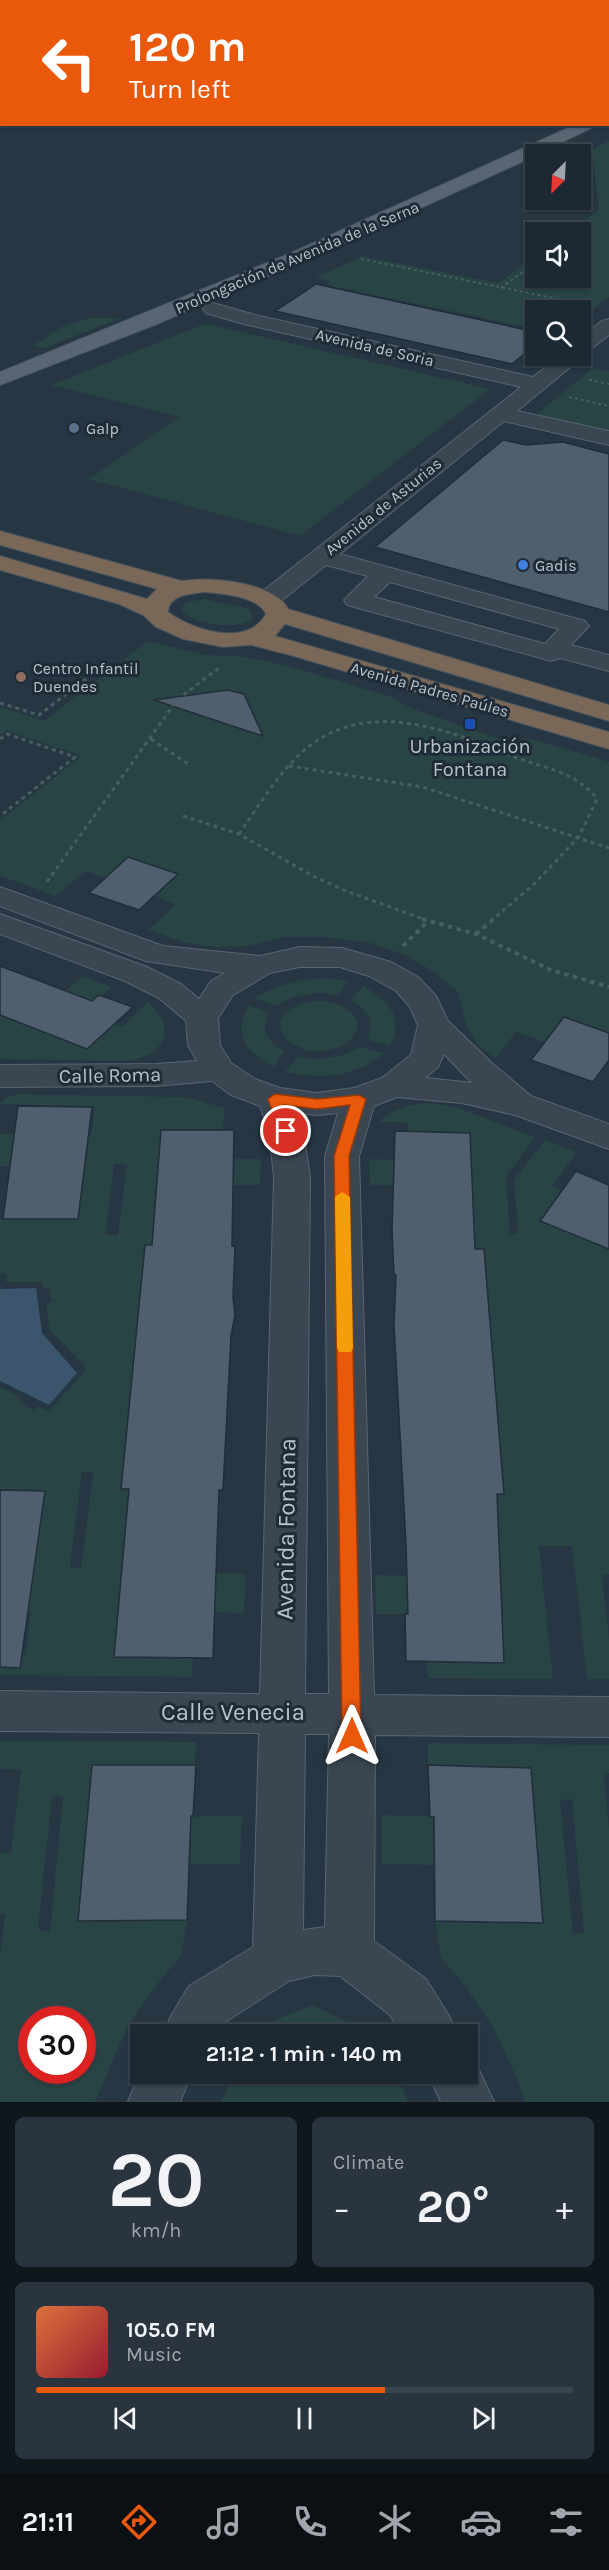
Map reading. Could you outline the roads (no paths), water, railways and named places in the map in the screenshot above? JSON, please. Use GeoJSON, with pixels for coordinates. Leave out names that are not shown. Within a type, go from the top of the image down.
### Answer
{"type":"FeatureCollection","features":[{"type":"Feature","properties":{"kind":"highway"},"geometry":{"type":"LineString","coordinates":[[0,538],[180,588]]}},
{"type":"Feature","properties":{"kind":"highway"},"geometry":{"type":"LineString","coordinates":[[0,563],[128,599],[154,611],[159,600],[180,588]]}},
{"type":"Feature","properties":{"kind":"highway","name":"Avenida Padres Paúles"},"geometry":{"type":"LineString","coordinates":[[180,588],[216,586],[272,607],[609,713]]}},
{"type":"Feature","properties":{"kind":"highway"},"geometry":{"type":"LineString","coordinates":[[252,638],[272,626],[272,607]]}},
{"type":"Feature","properties":{"kind":"highway","name":"Avenida Padres Paúles"},"geometry":{"type":"LineString","coordinates":[[154,611],[162,621],[193,633],[226,641],[252,638],[298,649],[609,741]]}},
{"type":"Feature","properties":{"kind":"main road","name":"Prolongación de Avenida de la Serna"},"geometry":{"type":"LineString","coordinates":[[0,379],[197,301],[377,223],[588,126]]}},
{"type":"Feature","properties":{"kind":"main road"},"geometry":{"type":"LineString","coordinates":[[578,144],[609,130]]}},
{"type":"Feature","properties":{"kind":"main road","name":"Prolongación de Avenida de la Serna"},"geometry":{"type":"LineString","coordinates":[[0,395],[213,309],[396,229],[525,169]]}},
{"type":"Feature","properties":{"kind":"street","name":"Avenida de Soria"},"geometry":{"type":"LineString","coordinates":[[213,309],[251,320],[537,384]]}},
{"type":"Feature","properties":{"kind":"street"},"geometry":{"type":"LineString","coordinates":[[591,339],[609,325]]}},
{"type":"Feature","properties":{"kind":"street","name":"Avenida de Asturias"},"geometry":{"type":"LineString","coordinates":[[272,607],[321,556],[560,366]]}},
{"type":"Feature","properties":{"kind":"street"},"geometry":{"type":"LineString","coordinates":[[499,413],[609,438]]}},
{"type":"Feature","properties":{"kind":"street"},"geometry":{"type":"LineString","coordinates":[[321,556],[576,626],[550,653],[356,600],[385,574]]}},
{"type":"Feature","properties":{"kind":"street"},"geometry":{"type":"LineString","coordinates":[[555,649],[609,663]]}},
{"type":"Feature","properties":{"kind":"street"},"geometry":{"type":"LineString","coordinates":[[0,896],[157,954],[201,961],[260,966]]}},
{"type":"Feature","properties":{"kind":"street"},"geometry":{"type":"LineString","coordinates":[[0,923],[136,974],[170,992],[202,1018]]}},
{"type":"Feature","properties":{"kind":"street"},"geometry":{"type":"LineString","coordinates":[[523,1105],[481,1072],[434,1025],[425,1003],[407,984],[380,969],[342,958],[300,957],[260,966],[222,988],[202,1018],[204,1045],[219,1070],[243,1087],[275,1099],[317,1104],[376,1093],[462,1092],[523,1105],[609,1137]]}},
{"type":"Feature","properties":{"kind":"street"},"geometry":{"type":"LineString","coordinates":[[349,1952],[352,1713],[342,1156],[376,1093],[426,1059],[434,1025]]}},
{"type":"Feature","properties":{"kind":"street","name":"Calle Roma"},"geometry":{"type":"LineString","coordinates":[[0,1076],[156,1075],[219,1070]]}},
{"type":"Feature","properties":{"kind":"street","name":"Avenida Fontana"},"geometry":{"type":"LineString","coordinates":[[275,1099],[286,1131],[292,1177],[278,1960]]}},
{"type":"Feature","properties":{"kind":"street","name":"Calle Venecia"},"geometry":{"type":"LineString","coordinates":[[0,1711],[609,1717]]}},
{"type":"Feature","properties":{"kind":"street"},"geometry":{"type":"LineString","coordinates":[[195,2024],[207,2004],[278,1960],[315,1951],[349,1952],[408,1997],[425,2024]]}},
{"type":"Feature","properties":{"kind":"street"},"geometry":{"type":"LineString","coordinates":[[154,2102],[161,2084]]}},
{"type":"Feature","properties":{"kind":"street"},"geometry":{"type":"LineString","coordinates":[[459,2084],[468,2102]]}},
{"type":"Feature","properties":{"kind":"water"},"geometry":{"type":"Polygon","coordinates":[[[36,1288],[42,1333],[77,1373],[49,1405],[0,1381],[0,1289],[36,1288]]]}},
{"type":"Feature","properties":{"kind":"place","name":"Galp"},"geometry":{"type":"Point","coordinates":[74,428]}},
{"type":"Feature","properties":{"kind":"place","name":"Gadis"},"geometry":{"type":"Point","coordinates":[523,565]}},
{"type":"Feature","properties":{"kind":"place","name":"Centro Infantil Duendes"},"geometry":{"type":"Point","coordinates":[21,677]}},
{"type":"Feature","properties":{"kind":"place","name":"Urbanización Fontana"},"geometry":{"type":"Point","coordinates":[470,724]}}]}
